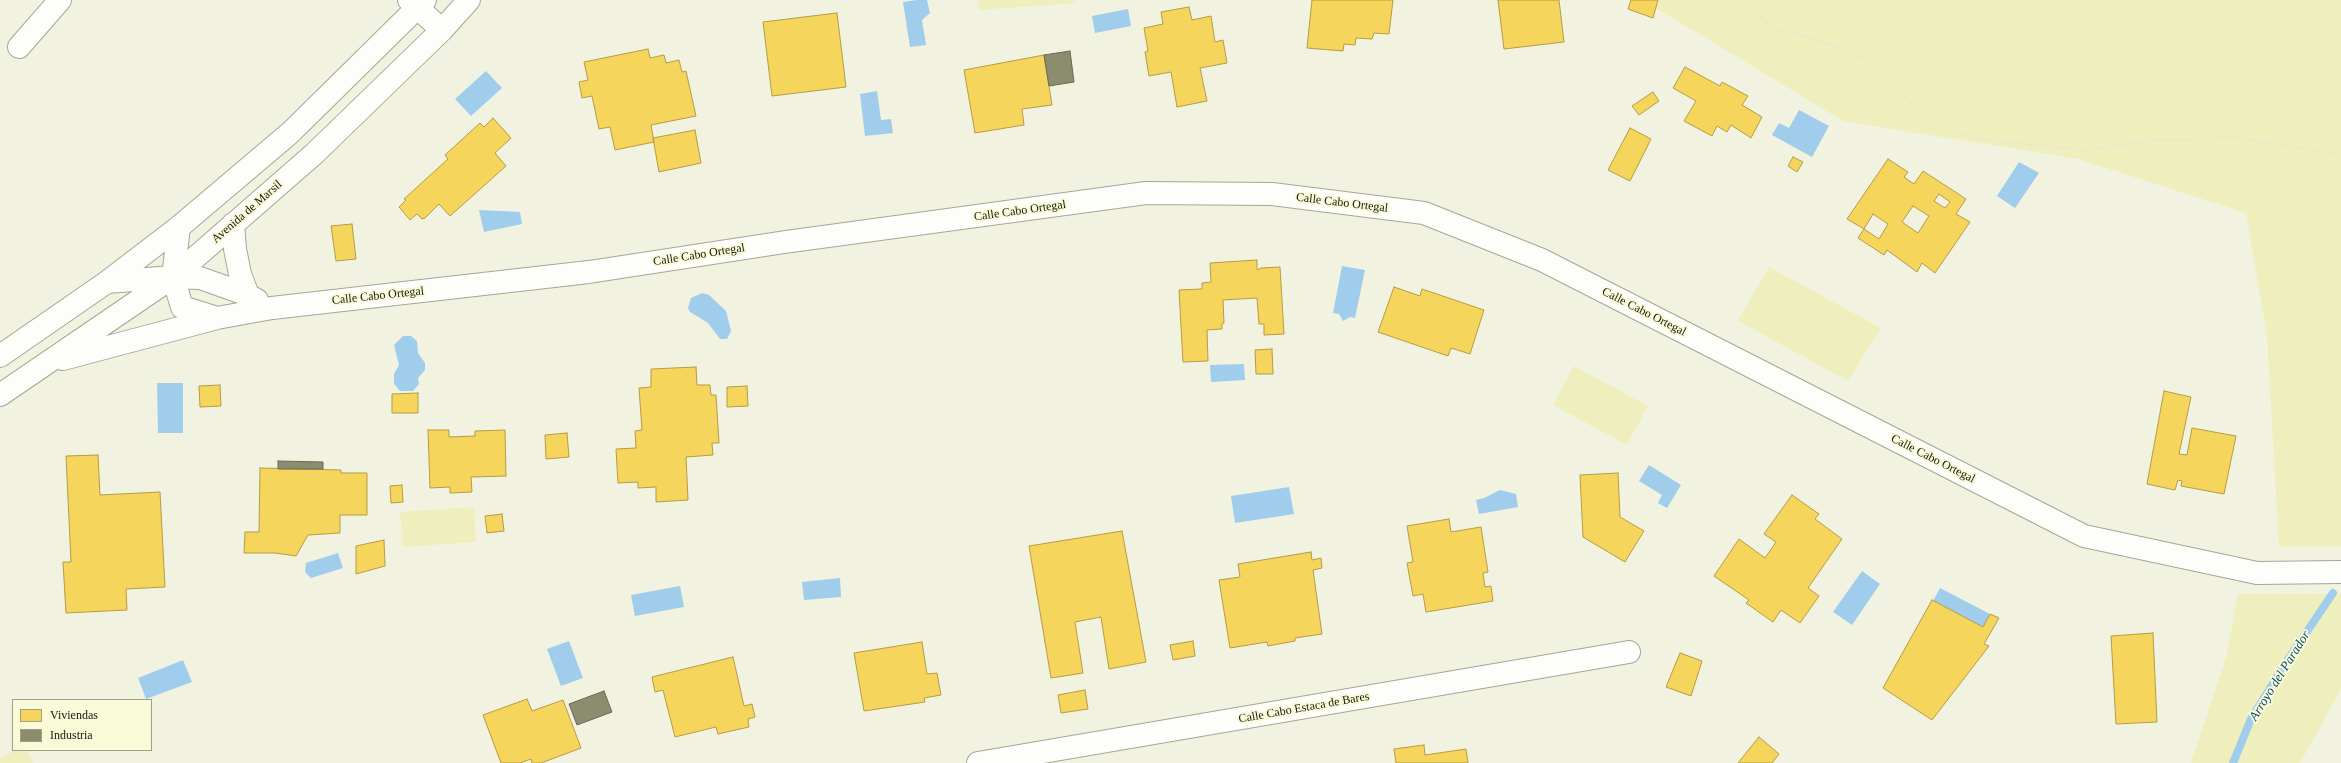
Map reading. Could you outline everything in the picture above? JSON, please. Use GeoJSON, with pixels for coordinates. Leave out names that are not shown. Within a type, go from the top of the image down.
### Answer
{"type":"FeatureCollection","features":[{"type":"Feature","properties":{"kind":"street"},"geometry":{"type":"LineString","coordinates":[[19,47],[60,0]]}},
{"type":"Feature","properties":{"kind":"street","name":"Avenida de Marsil"},"geometry":{"type":"LineString","coordinates":[[0,395],[173,277],[314,154],[442,30],[469,0]]}},
{"type":"Feature","properties":{"kind":"street"},"geometry":{"type":"LineString","coordinates":[[0,356],[107,282],[179,227],[290,133],[417,3],[442,30]]}},
{"type":"Feature","properties":{"kind":"street","name":"Calle Cabo Ortegal"},"geometry":{"type":"LineString","coordinates":[[46,364],[217,318],[272,308],[589,272],[785,242],[1146,194],[1272,194],[1424,213],[1542,260],[2084,536],[2258,573],[2341,572]]}},
{"type":"Feature","properties":{"kind":"street"},"geometry":{"type":"LineString","coordinates":[[233,224],[235,249],[240,274],[248,295]]}},
{"type":"Feature","properties":{"kind":"street"},"geometry":{"type":"LineString","coordinates":[[179,227],[173,277],[182,307],[217,318]]}},
{"type":"Feature","properties":{"kind":"street"},"geometry":{"type":"LineString","coordinates":[[107,282],[173,277],[200,278],[248,295],[272,308]]}},
{"type":"Feature","properties":{"kind":"street","name":"Calle Cabo Estaca de Bares"},"geometry":{"type":"LineString","coordinates":[[978,763],[1079,755],[1629,652]]}},
{"type":"Feature","properties":{"kind":"path"},"geometry":{"type":"LineString","coordinates":[[1739,0],[1773,28],[1852,50],[1936,123],[1975,139],[2086,150],[2158,140],[2238,138],[2341,155]]}},
{"type":"Feature","properties":{"kind":"green space"},"geometry":{"type":"Polygon","coordinates":[[[978,0],[1075,0],[1075,3],[979,10],[978,0]]]}},
{"type":"Feature","properties":{"kind":"green space"},"geometry":{"type":"Polygon","coordinates":[[[1658,0],[2341,0],[2341,547],[2279,547],[2267,336],[2246,213],[2078,159],[1843,121],[1656,8],[1658,0]]]}},
{"type":"Feature","properties":{"kind":"green space"},"geometry":{"type":"Polygon","coordinates":[[[1769,267],[1881,328],[1848,381],[1738,321],[1769,267]]]}},
{"type":"Feature","properties":{"kind":"green space"},"geometry":{"type":"Polygon","coordinates":[[[1574,366],[1648,406],[1627,445],[1553,405],[1574,366]]]}},
{"type":"Feature","properties":{"kind":"green space"},"geometry":{"type":"Polygon","coordinates":[[[474,507],[476,542],[403,547],[400,512],[474,507]]]}},
{"type":"Feature","properties":{"kind":"green space"},"geometry":{"type":"Polygon","coordinates":[[[2238,594],[2341,594],[2341,690],[2300,763],[2191,763],[2226,658],[2238,594]]]}},
{"type":"Feature","properties":{"kind":"green space"},"geometry":{"type":"Polygon","coordinates":[[[14,751],[27,751],[33,763],[0,763],[0,758],[14,751]]]}},
{"type":"Feature","properties":{"kind":"water"},"geometry":{"type":"Polygon","coordinates":[[[927,0],[930,13],[922,20],[926,45],[910,47],[903,2],[927,0]]]}},
{"type":"Feature","properties":{"kind":"water"},"geometry":{"type":"Polygon","coordinates":[[[1128,9],[1131,26],[1095,33],[1092,16],[1128,9]]]}},
{"type":"Feature","properties":{"kind":"water"},"geometry":{"type":"Polygon","coordinates":[[[486,71],[502,88],[471,116],[455,99],[486,71]]]}},
{"type":"Feature","properties":{"kind":"water"},"geometry":{"type":"Polygon","coordinates":[[[877,91],[881,120],[891,119],[893,133],[865,136],[860,94],[877,91]]]}},
{"type":"Feature","properties":{"kind":"water"},"geometry":{"type":"Polygon","coordinates":[[[1799,110],[1829,126],[1812,157],[1772,135],[1779,123],[1789,128],[1799,110]]]}},
{"type":"Feature","properties":{"kind":"water"},"geometry":{"type":"Polygon","coordinates":[[[2019,162],[2039,173],[2015,208],[1997,196],[2019,162]]]}},
{"type":"Feature","properties":{"kind":"water"},"geometry":{"type":"Polygon","coordinates":[[[479,210],[520,212],[522,224],[484,232],[479,210]]]}},
{"type":"Feature","properties":{"kind":"water"},"geometry":{"type":"Polygon","coordinates":[[[1342,266],[1365,270],[1355,318],[1350,317],[1343,321],[1339,314],[1333,313],[1342,266]]]}},
{"type":"Feature","properties":{"kind":"water"},"geometry":{"type":"Polygon","coordinates":[[[702,293],[709,295],[726,311],[731,331],[727,339],[720,339],[708,323],[690,312],[688,308],[691,298],[702,293]]]}},
{"type":"Feature","properties":{"kind":"water"},"geometry":{"type":"Polygon","coordinates":[[[403,336],[411,336],[417,341],[418,353],[425,363],[425,370],[418,378],[419,384],[413,391],[400,391],[394,384],[394,374],[399,365],[394,345],[403,336]]]}},
{"type":"Feature","properties":{"kind":"water"},"geometry":{"type":"Polygon","coordinates":[[[1244,364],[1245,380],[1211,382],[1210,365],[1244,364]]]}},
{"type":"Feature","properties":{"kind":"water"},"geometry":{"type":"Polygon","coordinates":[[[157,383],[183,383],[183,433],[158,433],[157,383]]]}},
{"type":"Feature","properties":{"kind":"water"},"geometry":{"type":"Polygon","coordinates":[[[1649,465],[1681,485],[1667,508],[1658,503],[1662,495],[1639,481],[1649,465]]]}},
{"type":"Feature","properties":{"kind":"water"},"geometry":{"type":"Polygon","coordinates":[[[1289,487],[1294,514],[1235,523],[1231,496],[1289,487]]]}},
{"type":"Feature","properties":{"kind":"water"},"geometry":{"type":"Polygon","coordinates":[[[1500,490],[1516,494],[1518,507],[1479,514],[1476,500],[1484,498],[1500,490]]]}},
{"type":"Feature","properties":{"kind":"water"},"geometry":{"type":"Polygon","coordinates":[[[338,553],[343,568],[311,578],[305,572],[306,563],[338,553]]]}},
{"type":"Feature","properties":{"kind":"water"},"geometry":{"type":"Polygon","coordinates":[[[1862,571],[1880,584],[1852,625],[1833,612],[1862,571]]]}},
{"type":"Feature","properties":{"kind":"water"},"geometry":{"type":"Polygon","coordinates":[[[840,578],[841,597],[804,600],[802,582],[840,578]]]}},
{"type":"Feature","properties":{"kind":"water"},"geometry":{"type":"Polygon","coordinates":[[[680,586],[684,607],[635,616],[631,595],[680,586]]]}},
{"type":"Feature","properties":{"kind":"water"},"geometry":{"type":"Polygon","coordinates":[[[1940,588],[1990,614],[1983,627],[1933,601],[1940,588]]]}},
{"type":"Feature","properties":{"kind":"water"},"geometry":{"type":"Polygon","coordinates":[[[569,641],[583,678],[561,686],[547,649],[569,641]]]}},
{"type":"Feature","properties":{"kind":"water"},"geometry":{"type":"Polygon","coordinates":[[[183,660],[192,682],[146,699],[138,678],[183,660]]]}},
{"type":"Feature","properties":{"kind":"building: Viviendas"},"geometry":{"type":"Polygon","coordinates":[[[1312,0],[1393,0],[1389,34],[1374,33],[1372,39],[1356,38],[1355,45],[1344,44],[1343,51],[1307,48],[1312,0]]]}},
{"type":"Feature","properties":{"kind":"building: Viviendas"},"geometry":{"type":"Polygon","coordinates":[[[1498,0],[1559,0],[1564,42],[1504,49],[1498,0]]]}},
{"type":"Feature","properties":{"kind":"building: Viviendas"},"geometry":{"type":"Polygon","coordinates":[[[1631,0],[1658,0],[1653,18],[1628,9],[1631,0]]]}},
{"type":"Feature","properties":{"kind":"building: Viviendas"},"geometry":{"type":"Polygon","coordinates":[[[1189,7],[1192,20],[1211,16],[1215,42],[1223,40],[1227,63],[1200,68],[1207,101],[1177,107],[1171,72],[1149,76],[1145,52],[1148,51],[1144,28],[1163,24],[1161,12],[1189,7]]]}},
{"type":"Feature","properties":{"kind":"building: Viviendas"},"geometry":{"type":"Polygon","coordinates":[[[837,13],[846,87],[772,96],[763,22],[837,13]]]}},
{"type":"Feature","properties":{"kind":"building: Viviendas"},"geometry":{"type":"Polygon","coordinates":[[[648,49],[650,58],[664,55],[666,63],[679,60],[682,72],[686,71],[696,116],[651,125],[654,142],[615,150],[610,127],[599,129],[592,96],[582,98],[579,82],[588,80],[584,62],[648,49]]]}},
{"type":"Feature","properties":{"kind":"building: Viviendas"},"geometry":{"type":"Polygon","coordinates":[[[1044,55],[1052,105],[1022,109],[1024,125],[975,133],[964,70],[1044,55]]]}},
{"type":"Feature","properties":{"kind":"building: Viviendas"},"geometry":{"type":"Polygon","coordinates":[[[1685,67],[1720,86],[1722,82],[1748,96],[1742,105],[1762,117],[1751,138],[1731,125],[1727,132],[1717,126],[1712,136],[1684,121],[1696,101],[1673,88],[1685,67]]]}},
{"type":"Feature","properties":{"kind":"building: Viviendas"},"geometry":{"type":"Polygon","coordinates":[[[1653,92],[1659,101],[1639,115],[1632,106],[1653,92]]]}},
{"type":"Feature","properties":{"kind":"building: Viviendas"},"geometry":{"type":"Polygon","coordinates":[[[493,118],[511,138],[495,153],[506,166],[450,216],[439,204],[425,218],[422,219],[417,214],[410,220],[399,207],[406,200],[404,199],[448,159],[445,155],[480,123],[484,127],[493,118]]]}},
{"type":"Feature","properties":{"kind":"building: Viviendas"},"geometry":{"type":"Polygon","coordinates":[[[1630,128],[1651,139],[1630,181],[1608,170],[1630,128]]]}},
{"type":"Feature","properties":{"kind":"building: Viviendas"},"geometry":{"type":"Polygon","coordinates":[[[695,130],[701,163],[659,172],[653,138],[695,130]]]}},
{"type":"Feature","properties":{"kind":"building: Viviendas"},"geometry":{"type":"Polygon","coordinates":[[[1793,157],[1803,162],[1797,172],[1788,166],[1793,157]]]}},
{"type":"Feature","properties":{"kind":"building: Viviendas"},"geometry":{"type":"Polygon","coordinates":[[[1888,159],[1908,172],[1904,177],[1914,184],[1923,171],[1966,199],[1956,214],[1970,222],[1935,273],[1922,263],[1917,272],[1887,250],[1884,255],[1858,238],[1864,229],[1847,219],[1888,159]],[[1939,194],[1934,201],[1945,208],[1950,202],[1939,194]],[[1913,206],[1902,222],[1918,233],[1929,216],[1913,206]],[[1873,214],[1864,229],[1879,239],[1888,224],[1873,214]]]}},
{"type":"Feature","properties":{"kind":"building: Viviendas"},"geometry":{"type":"Polygon","coordinates":[[[352,224],[356,259],[336,261],[331,226],[352,224]]]}},
{"type":"Feature","properties":{"kind":"building: Viviendas"},"geometry":{"type":"Polygon","coordinates":[[[1257,260],[1257,270],[1261,268],[1280,267],[1284,334],[1264,335],[1264,324],[1259,324],[1257,298],[1223,300],[1224,323],[1222,324],[1222,329],[1207,330],[1208,361],[1183,362],[1179,290],[1202,289],[1202,283],[1211,282],[1210,263],[1257,260]]]}},
{"type":"Feature","properties":{"kind":"building: Viviendas"},"geometry":{"type":"Polygon","coordinates":[[[1394,287],[1420,296],[1422,289],[1484,310],[1470,354],[1451,348],[1448,356],[1378,332],[1394,287]]]}},
{"type":"Feature","properties":{"kind":"building: Viviendas"},"geometry":{"type":"Polygon","coordinates":[[[1272,349],[1273,374],[1256,374],[1255,350],[1272,349]]]}},
{"type":"Feature","properties":{"kind":"building: Viviendas"},"geometry":{"type":"Polygon","coordinates":[[[696,367],[697,385],[710,385],[711,395],[716,395],[719,443],[712,443],[713,455],[686,457],[688,500],[656,502],[656,487],[638,488],[638,482],[618,483],[616,449],[636,448],[635,431],[642,430],[639,388],[651,387],[651,369],[696,367]]]}},
{"type":"Feature","properties":{"kind":"building: Viviendas"},"geometry":{"type":"Polygon","coordinates":[[[220,385],[221,406],[200,407],[199,386],[220,385]]]}},
{"type":"Feature","properties":{"kind":"building: Viviendas"},"geometry":{"type":"Polygon","coordinates":[[[747,386],[748,406],[727,407],[727,387],[747,386]]]}},
{"type":"Feature","properties":{"kind":"building: Viviendas"},"geometry":{"type":"Polygon","coordinates":[[[2164,391],[2191,397],[2179,454],[2187,455],[2192,428],[2236,436],[2224,494],[2181,486],[2182,481],[2178,480],[2175,490],[2147,484],[2164,391]]]}},
{"type":"Feature","properties":{"kind":"building: Viviendas"},"geometry":{"type":"Polygon","coordinates":[[[418,393],[418,413],[392,413],[392,394],[418,393]]]}},
{"type":"Feature","properties":{"kind":"building: Viviendas"},"geometry":{"type":"Polygon","coordinates":[[[428,430],[449,430],[449,437],[475,436],[475,431],[505,430],[506,476],[471,477],[472,492],[450,493],[450,487],[430,488],[428,430]]]}},
{"type":"Feature","properties":{"kind":"building: Viviendas"},"geometry":{"type":"Polygon","coordinates":[[[567,433],[569,457],[546,459],[545,435],[567,433]]]}},
{"type":"Feature","properties":{"kind":"building: Viviendas"},"geometry":{"type":"Polygon","coordinates":[[[98,455],[100,495],[160,492],[165,587],[126,589],[127,610],[66,613],[63,562],[71,562],[66,456],[98,455]]]}},
{"type":"Feature","properties":{"kind":"building: Viviendas"},"geometry":{"type":"Polygon","coordinates":[[[260,468],[341,470],[341,473],[367,473],[367,515],[340,515],[340,533],[308,535],[296,556],[275,553],[244,553],[245,532],[259,532],[260,468]]]}},
{"type":"Feature","properties":{"kind":"building: Viviendas"},"geometry":{"type":"Polygon","coordinates":[[[1618,473],[1620,517],[1644,531],[1625,562],[1583,537],[1580,475],[1618,473]]]}},
{"type":"Feature","properties":{"kind":"building: Viviendas"},"geometry":{"type":"Polygon","coordinates":[[[402,485],[403,502],[391,503],[390,486],[402,485]]]}},
{"type":"Feature","properties":{"kind":"building: Viviendas"},"geometry":{"type":"Polygon","coordinates":[[[1792,495],[1819,514],[1815,519],[1842,539],[1808,588],[1819,596],[1800,623],[1781,610],[1773,622],[1746,603],[1749,600],[1714,576],[1739,539],[1765,558],[1776,542],[1764,534],[1792,495]]]}},
{"type":"Feature","properties":{"kind":"building: Viviendas"},"geometry":{"type":"Polygon","coordinates":[[[502,514],[504,531],[487,533],[485,516],[502,514]]]}},
{"type":"Feature","properties":{"kind":"building: Viviendas"},"geometry":{"type":"Polygon","coordinates":[[[1449,519],[1451,532],[1481,527],[1488,572],[1483,573],[1485,587],[1491,586],[1493,601],[1426,612],[1423,594],[1413,596],[1407,563],[1413,562],[1407,526],[1449,519]]]}},
{"type":"Feature","properties":{"kind":"building: Viviendas"},"geometry":{"type":"Polygon","coordinates":[[[1122,531],[1146,662],[1109,669],[1101,617],[1075,622],[1083,673],[1051,678],[1029,546],[1122,531]]]}},
{"type":"Feature","properties":{"kind":"building: Viviendas"},"geometry":{"type":"Polygon","coordinates":[[[384,540],[385,566],[356,574],[356,546],[384,540]]]}},
{"type":"Feature","properties":{"kind":"building: Viviendas"},"geometry":{"type":"Polygon","coordinates":[[[1311,552],[1312,560],[1321,558],[1322,568],[1313,570],[1322,634],[1295,638],[1295,641],[1268,646],[1267,642],[1230,648],[1219,580],[1240,577],[1238,564],[1311,552]]]}},
{"type":"Feature","properties":{"kind":"building: Viviendas"},"geometry":{"type":"Polygon","coordinates":[[[1932,600],[1983,627],[1990,614],[1999,618],[1984,644],[1989,646],[1932,720],[1883,688],[1932,600]]]}},
{"type":"Feature","properties":{"kind":"building: Viviendas"},"geometry":{"type":"Polygon","coordinates":[[[2153,633],[2157,722],[2116,724],[2111,636],[2153,633]]]}},
{"type":"Feature","properties":{"kind":"building: Viviendas"},"geometry":{"type":"Polygon","coordinates":[[[1193,641],[1195,656],[1173,660],[1170,645],[1193,641]]]}},
{"type":"Feature","properties":{"kind":"building: Viviendas"},"geometry":{"type":"Polygon","coordinates":[[[922,642],[927,674],[937,673],[941,695],[924,698],[925,702],[864,711],[854,653],[922,642]]]}},
{"type":"Feature","properties":{"kind":"building: Viviendas"},"geometry":{"type":"Polygon","coordinates":[[[1680,653],[1702,661],[1691,696],[1666,687],[1680,653]]]}},
{"type":"Feature","properties":{"kind":"building: Viviendas"},"geometry":{"type":"Polygon","coordinates":[[[733,657],[744,706],[752,704],[755,717],[748,719],[749,727],[718,734],[716,727],[675,737],[663,690],[655,692],[652,677],[733,657]]]}},
{"type":"Feature","properties":{"kind":"building: Viviendas"},"geometry":{"type":"Polygon","coordinates":[[[1085,690],[1088,709],[1061,713],[1058,695],[1085,690]]]}},
{"type":"Feature","properties":{"kind":"building: Viviendas"},"geometry":{"type":"Polygon","coordinates":[[[527,699],[532,711],[563,700],[581,748],[541,763],[532,763],[531,759],[520,763],[501,763],[483,715],[527,699]]]}},
{"type":"Feature","properties":{"kind":"building: Viviendas"},"geometry":{"type":"Polygon","coordinates":[[[1759,737],[1779,754],[1772,763],[1738,763],[1759,737]]]}},
{"type":"Feature","properties":{"kind":"building: Viviendas"},"geometry":{"type":"Polygon","coordinates":[[[1424,745],[1425,755],[1466,749],[1468,763],[1396,763],[1394,749],[1424,745]]]}},
{"type":"Feature","properties":{"kind":"building: Industria"},"geometry":{"type":"Polygon","coordinates":[[[1070,51],[1074,82],[1049,86],[1044,55],[1070,51]]]}},
{"type":"Feature","properties":{"kind":"building: Industria"},"geometry":{"type":"Polygon","coordinates":[[[278,461],[323,462],[323,469],[278,469],[278,461]]]}},
{"type":"Feature","properties":{"kind":"building: Industria"},"geometry":{"type":"Polygon","coordinates":[[[604,691],[612,712],[577,725],[569,704],[604,691]]]}},
{"type":"Feature","properties":{"kind":"waterway","name":"Arroyo del Parador"},"geometry":{"type":"LineString","coordinates":[[2233,763],[2251,719],[2285,664],[2333,593]]}}]}
